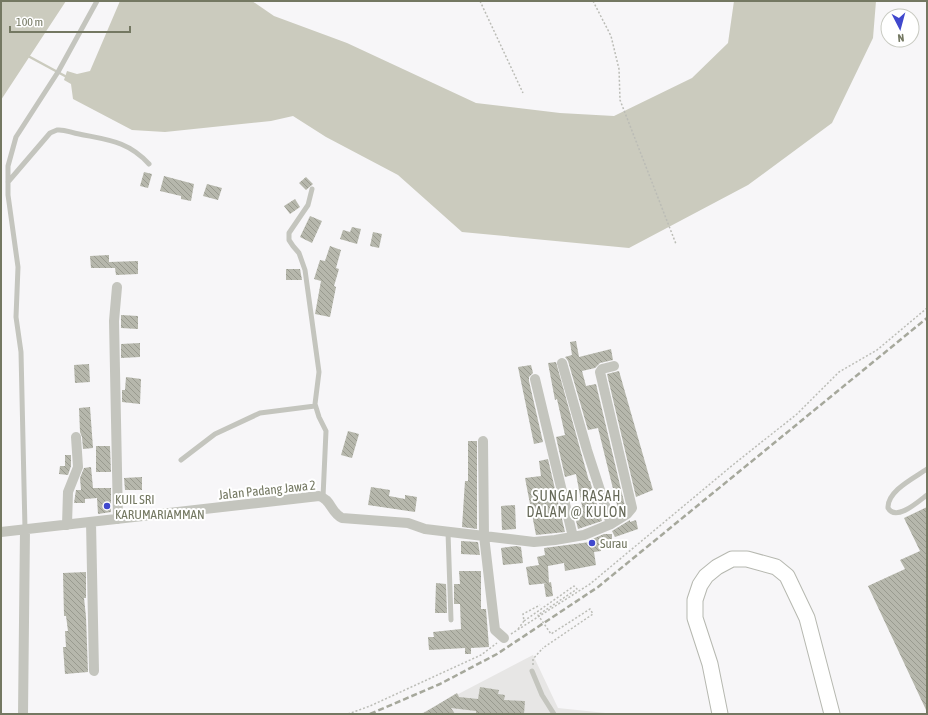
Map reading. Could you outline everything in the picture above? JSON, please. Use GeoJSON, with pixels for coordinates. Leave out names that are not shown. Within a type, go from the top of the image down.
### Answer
{"type":"FeatureCollection","features":[{"type":"Feature","properties":{"kind":"main road"},"geometry":{"type":"LineString","coordinates":[[720,714],[710,664],[695,618],[695,600],[700,585],[706,576],[717,567],[732,560],[747,559],[776,567],[787,576],[807,618],[832,714]]}},
{"type":"Feature","properties":{"kind":"street"},"geometry":{"type":"LineString","coordinates":[[118,287],[114,321],[118,519]]}},
{"type":"Feature","properties":{"kind":"street"},"geometry":{"type":"LineString","coordinates":[[562,363],[587,450],[611,524]]}},
{"type":"Feature","properties":{"kind":"street","name":"Jalan Padang Jawa 2"},"geometry":{"type":"LineString","coordinates":[[1,532],[319,496],[323,497],[338,517],[342,518],[408,523],[425,529],[534,542],[573,537],[611,524],[627,514],[632,508],[600,372],[602,369],[614,366]]}},
{"type":"Feature","properties":{"kind":"street"},"geometry":{"type":"LineString","coordinates":[[535,379],[573,537]]}},
{"type":"Feature","properties":{"kind":"street"},"geometry":{"type":"LineString","coordinates":[[67,525],[68,492],[78,467],[76,437]]}},
{"type":"Feature","properties":{"kind":"street"},"geometry":{"type":"LineString","coordinates":[[483,441],[484,536],[495,630],[504,638]]}},
{"type":"Feature","properties":{"kind":"street"},"geometry":{"type":"LineString","coordinates":[[91,522],[94,671]]}},
{"type":"Feature","properties":{"kind":"street"},"geometry":{"type":"LineString","coordinates":[[23,714],[25,529]]}},
{"type":"Feature","properties":{"kind":"lane"},"geometry":{"type":"LineString","coordinates":[[25,529],[21,352],[16,317],[17,261],[10,211],[8,182],[10,152],[16,137],[58,72],[97,1]]}},
{"type":"Feature","properties":{"kind":"lane"},"geometry":{"type":"LineString","coordinates":[[8,182],[50,133],[57,130],[106,139],[123,144],[133,150],[149,164]]}},
{"type":"Feature","properties":{"kind":"lane"},"geometry":{"type":"LineString","coordinates":[[312,189],[308,205],[289,234],[289,240],[299,253],[305,270],[319,372],[315,406],[318,417],[326,431],[323,497]]}},
{"type":"Feature","properties":{"kind":"lane"},"geometry":{"type":"LineString","coordinates":[[181,460],[215,434],[260,413],[315,406]]}},
{"type":"Feature","properties":{"kind":"lane"},"geometry":{"type":"LineString","coordinates":[[927,469],[893,494],[888,502],[888,508],[891,512],[896,513],[906,510],[927,495]]}},
{"type":"Feature","properties":{"kind":"lane"},"geometry":{"type":"LineString","coordinates":[[448,532],[451,620]]}},
{"type":"Feature","properties":{"kind":"lane"},"geometry":{"type":"LineString","coordinates":[[532,671],[542,695],[554,714]]}},
{"type":"Feature","properties":{"kind":"path"},"geometry":{"type":"LineString","coordinates":[[480,1],[522,93]]}},
{"type":"Feature","properties":{"kind":"path"},"geometry":{"type":"LineString","coordinates":[[594,1],[611,36],[618,69],[620,100],[676,244]]}},
{"type":"Feature","properties":{"kind":"path"},"geometry":{"type":"LineString","coordinates":[[348,714],[370,706],[481,655],[504,638],[590,584],[734,464],[797,414],[839,372],[877,350],[927,308]]}},
{"type":"Feature","properties":{"kind":"path"},"geometry":{"type":"LineString","coordinates":[[517,630],[524,621],[574,586],[577,589],[538,615],[551,634],[590,609],[593,614],[543,648],[533,659],[532,671]]}},
{"type":"Feature","properties":{"kind":"path"},"geometry":{"type":"LineString","coordinates":[[524,621],[523,614],[540,605]]}},
{"type":"Feature","properties":{"kind":"shaded area"},"geometry":{"type":"Polygon","coordinates":[[[1,1],[66,1],[1,100],[1,1]]]}},
{"type":"Feature","properties":{"kind":"shaded area"},"geometry":{"type":"Polygon","coordinates":[[[120,1],[252,1],[274,16],[347,43],[476,103],[560,113],[614,116],[692,78],[728,43],[734,1],[876,1],[873,38],[832,123],[748,185],[629,248],[462,232],[398,175],[326,137],[293,116],[271,121],[165,132],[132,130],[73,99],[71,84],[64,80],[67,71],[77,74],[90,71],[120,1]]]}},
{"type":"Feature","properties":{"kind":"shaded area"},"geometry":{"type":"Polygon","coordinates":[[[533,655],[558,708],[615,714],[420,714],[533,655]]]}},
{"type":"Feature","properties":{"kind":"building"},"geometry":{"type":"Polygon","coordinates":[[[144,172],[152,174],[148,188],[140,186],[144,172]]]}},
{"type":"Feature","properties":{"kind":"building"},"geometry":{"type":"Polygon","coordinates":[[[164,176],[194,184],[191,201],[181,199],[181,196],[160,191],[164,176]]]}},
{"type":"Feature","properties":{"kind":"building"},"geometry":{"type":"Polygon","coordinates":[[[306,177],[313,184],[306,190],[299,183],[306,177]]]}},
{"type":"Feature","properties":{"kind":"building"},"geometry":{"type":"Polygon","coordinates":[[[207,184],[222,188],[218,200],[203,196],[207,184]]]}},
{"type":"Feature","properties":{"kind":"building"},"geometry":{"type":"Polygon","coordinates":[[[295,199],[300,207],[290,214],[284,206],[295,199]]]}},
{"type":"Feature","properties":{"kind":"building"},"geometry":{"type":"Polygon","coordinates":[[[310,216],[322,221],[312,243],[300,237],[310,216]]]}},
{"type":"Feature","properties":{"kind":"building"},"geometry":{"type":"Polygon","coordinates":[[[352,227],[361,229],[357,244],[340,239],[343,230],[350,232],[352,227]]]}},
{"type":"Feature","properties":{"kind":"building"},"geometry":{"type":"Polygon","coordinates":[[[373,232],[382,234],[379,248],[370,246],[373,232]]]}},
{"type":"Feature","properties":{"kind":"building"},"geometry":{"type":"Polygon","coordinates":[[[330,246],[341,250],[336,268],[339,269],[334,286],[336,287],[330,317],[315,314],[321,281],[314,279],[320,260],[325,261],[330,246]]]}},
{"type":"Feature","properties":{"kind":"building"},"geometry":{"type":"Polygon","coordinates":[[[109,255],[109,262],[138,261],[138,274],[116,275],[115,268],[91,268],[90,256],[109,255]]]}},
{"type":"Feature","properties":{"kind":"building"},"geometry":{"type":"Polygon","coordinates":[[[286,269],[300,269],[302,280],[286,280],[286,269]]]}},
{"type":"Feature","properties":{"kind":"building"},"geometry":{"type":"Polygon","coordinates":[[[121,315],[138,316],[138,329],[121,328],[121,315]]]}},
{"type":"Feature","properties":{"kind":"building"},"geometry":{"type":"Polygon","coordinates":[[[576,341],[579,357],[611,349],[613,360],[600,363],[595,368],[582,371],[586,386],[596,384],[625,506],[620,511],[618,509],[598,428],[588,430],[568,361],[565,357],[572,355],[570,342],[576,341]]]}},
{"type":"Feature","properties":{"kind":"building"},"geometry":{"type":"Polygon","coordinates":[[[140,343],[140,357],[121,358],[121,344],[140,343]]]}},
{"type":"Feature","properties":{"kind":"building"},"geometry":{"type":"Polygon","coordinates":[[[556,362],[589,481],[602,521],[578,529],[573,508],[582,506],[576,474],[565,477],[556,437],[565,435],[557,399],[555,400],[548,363],[556,362]]]}},
{"type":"Feature","properties":{"kind":"building"},"geometry":{"type":"Polygon","coordinates":[[[89,364],[90,382],[75,383],[74,365],[89,364]]]}},
{"type":"Feature","properties":{"kind":"building"},"geometry":{"type":"Polygon","coordinates":[[[531,365],[533,373],[529,377],[529,381],[543,442],[534,444],[518,367],[531,365]]]}},
{"type":"Feature","properties":{"kind":"building"},"geometry":{"type":"Polygon","coordinates":[[[619,371],[653,490],[636,497],[607,374],[619,371]]]}},
{"type":"Feature","properties":{"kind":"building"},"geometry":{"type":"Polygon","coordinates":[[[126,377],[141,379],[140,404],[122,402],[122,390],[125,390],[126,377]]]}},
{"type":"Feature","properties":{"kind":"building"},"geometry":{"type":"Polygon","coordinates":[[[90,407],[93,448],[83,449],[80,432],[79,408],[90,407]]]}},
{"type":"Feature","properties":{"kind":"building"},"geometry":{"type":"Polygon","coordinates":[[[348,431],[359,434],[352,458],[341,455],[348,431]]]}},
{"type":"Feature","properties":{"kind":"building"},"geometry":{"type":"Polygon","coordinates":[[[468,441],[477,441],[477,529],[462,527],[465,481],[468,481],[468,441]]]}},
{"type":"Feature","properties":{"kind":"building"},"geometry":{"type":"Polygon","coordinates":[[[96,446],[110,446],[111,472],[96,472],[96,446]]]}},
{"type":"Feature","properties":{"kind":"building"},"geometry":{"type":"Polygon","coordinates":[[[65,455],[71,455],[71,466],[68,475],[59,474],[60,466],[65,466],[65,455]]]}},
{"type":"Feature","properties":{"kind":"building"},"geometry":{"type":"Polygon","coordinates":[[[548,459],[565,532],[536,535],[525,478],[541,476],[539,461],[548,459]]]}},
{"type":"Feature","properties":{"kind":"building"},"geometry":{"type":"Polygon","coordinates":[[[91,467],[93,488],[111,488],[111,512],[98,514],[97,498],[85,499],[85,503],[74,503],[76,490],[81,490],[80,478],[84,468],[91,467]]]}},
{"type":"Feature","properties":{"kind":"building"},"geometry":{"type":"Polygon","coordinates":[[[142,477],[142,490],[125,490],[124,478],[142,477]]]}},
{"type":"Feature","properties":{"kind":"building"},"geometry":{"type":"Polygon","coordinates":[[[371,487],[390,490],[389,496],[405,499],[405,495],[417,497],[415,512],[368,505],[371,487]]]}},
{"type":"Feature","properties":{"kind":"building"},"geometry":{"type":"Polygon","coordinates":[[[515,505],[516,529],[502,530],[501,506],[515,505]]]}},
{"type":"Feature","properties":{"kind":"building"},"geometry":{"type":"Polygon","coordinates":[[[927,507],[927,712],[868,586],[905,569],[900,560],[920,551],[904,518],[927,507]]]}},
{"type":"Feature","properties":{"kind":"building"},"geometry":{"type":"Polygon","coordinates":[[[630,520],[630,522],[636,520],[638,529],[615,537],[612,531],[630,520]]]}},
{"type":"Feature","properties":{"kind":"building"},"geometry":{"type":"Polygon","coordinates":[[[604,534],[612,534],[612,544],[608,544],[608,548],[601,547],[601,551],[594,552],[596,565],[565,571],[564,563],[548,566],[549,583],[529,585],[526,567],[539,565],[537,557],[545,555],[544,548],[590,542],[590,540],[604,534]]]}},
{"type":"Feature","properties":{"kind":"building"},"geometry":{"type":"Polygon","coordinates":[[[461,541],[478,542],[480,555],[461,554],[461,541]]]}},
{"type":"Feature","properties":{"kind":"building"},"geometry":{"type":"Polygon","coordinates":[[[516,546],[521,547],[523,563],[503,565],[501,548],[516,546]]]}},
{"type":"Feature","properties":{"kind":"building"},"geometry":{"type":"Polygon","coordinates":[[[459,571],[481,571],[481,609],[486,609],[489,647],[471,648],[471,654],[465,654],[465,648],[429,650],[428,637],[434,637],[433,632],[461,629],[460,604],[454,604],[454,584],[460,584],[459,571]]]}},
{"type":"Feature","properties":{"kind":"building"},"geometry":{"type":"Polygon","coordinates":[[[86,572],[86,598],[84,598],[88,672],[65,674],[63,647],[66,647],[65,631],[68,631],[66,616],[64,616],[63,573],[86,572]]]}},
{"type":"Feature","properties":{"kind":"building"},"geometry":{"type":"Polygon","coordinates":[[[551,582],[553,596],[546,597],[544,584],[551,582]]]}},
{"type":"Feature","properties":{"kind":"building"},"geometry":{"type":"Polygon","coordinates":[[[436,583],[446,584],[447,613],[435,613],[436,583]]]}},
{"type":"Feature","properties":{"kind":"building"},"geometry":{"type":"Polygon","coordinates":[[[480,687],[499,690],[498,694],[505,695],[504,700],[525,701],[524,714],[476,714],[476,711],[451,708],[455,714],[422,714],[457,693],[459,697],[478,699],[480,687]]]}},
{"type":"Feature","properties":{"kind":"waterway"},"geometry":{"type":"LineString","coordinates":[[28,56],[65,76]]}},
{"type":"Feature","properties":{"kind":"railway"},"geometry":{"type":"LineString","coordinates":[[370,714],[440,684],[497,654],[598,587],[927,318]]}},
{"type":"Feature","properties":{"kind":"place","name":"KUIL SRI KARUMARIAMMAN"},"geometry":{"type":"Point","coordinates":[107,506]}},
{"type":"Feature","properties":{"kind":"place","name":"Surau"},"geometry":{"type":"Point","coordinates":[592,543]}},
{"type":"Feature","properties":{"kind":"district","name":"SUNGAI RASAH DALAM @ KULON"},"geometry":{"type":"Point","coordinates":[577,504]}}]}
